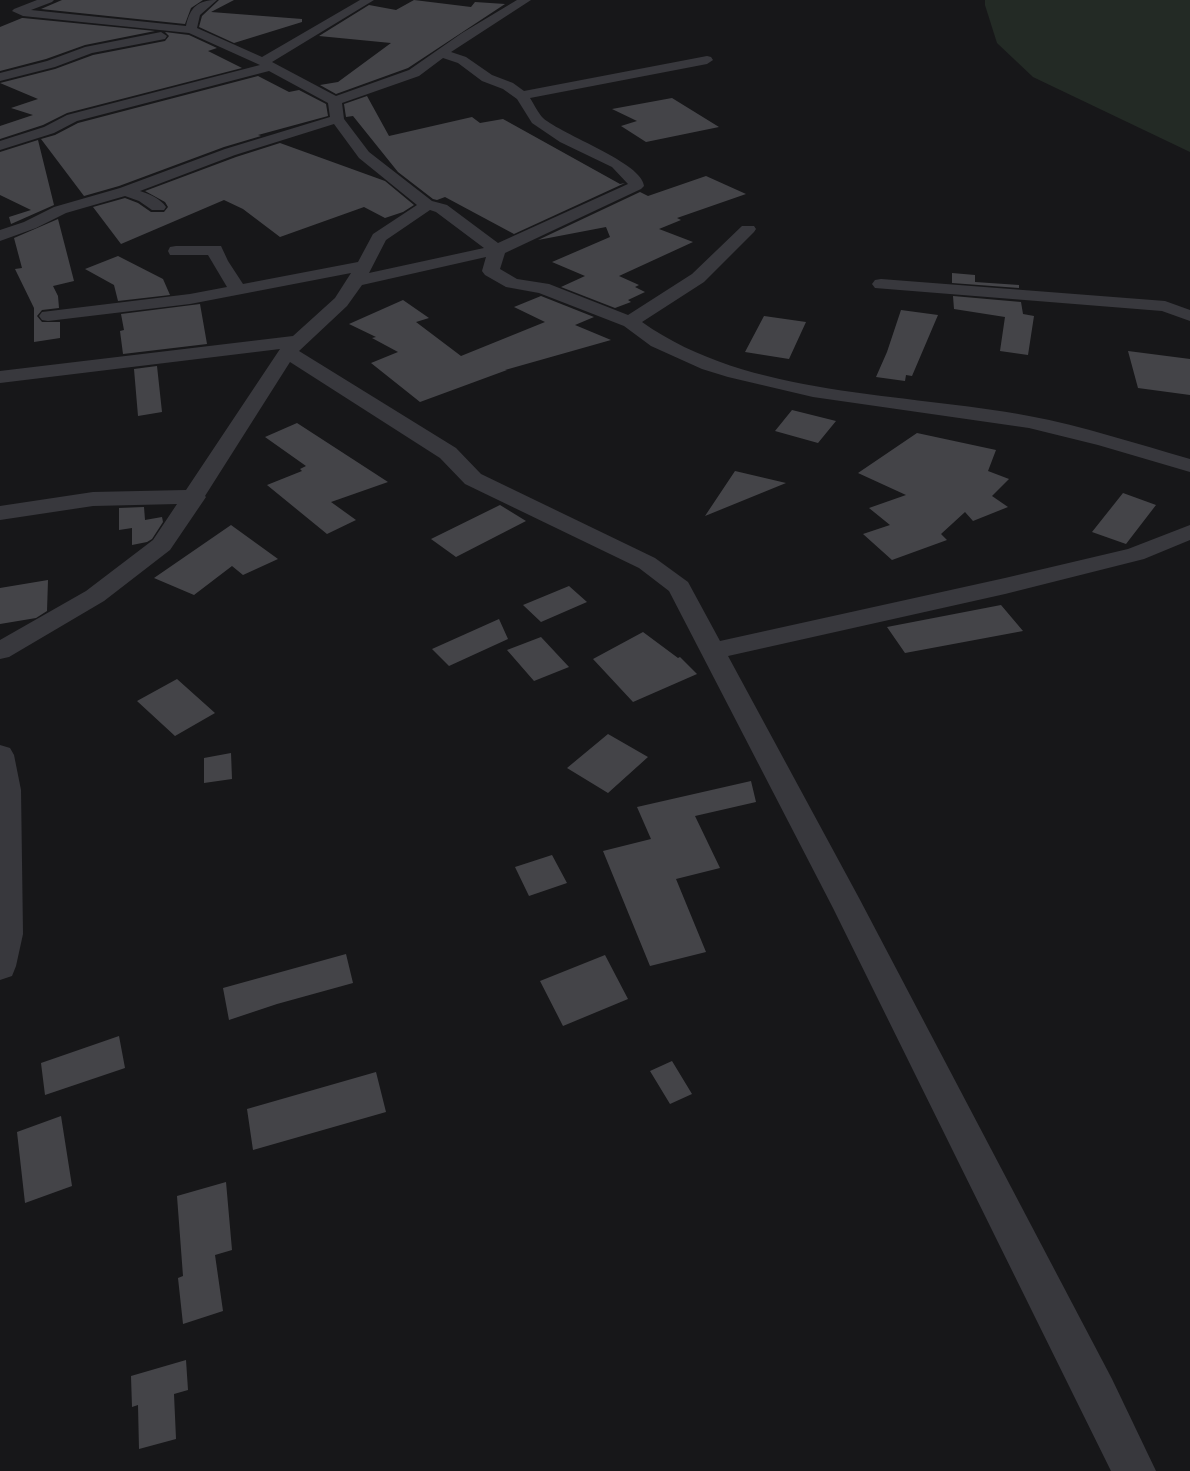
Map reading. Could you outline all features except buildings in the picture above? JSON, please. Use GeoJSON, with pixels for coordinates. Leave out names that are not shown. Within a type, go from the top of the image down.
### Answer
{"type":"FeatureCollection","features":[{"type":"Feature","properties":{"kind":"street"},"geometry":{"type":"LineString","coordinates":[[48,0],[15,13],[191,30],[267,64],[336,110],[364,155],[427,205],[441,208],[497,250]]}},
{"type":"Feature","properties":{"kind":"street"},"geometry":{"type":"LineString","coordinates":[[191,30],[194,14],[211,0]]}},
{"type":"Feature","properties":{"kind":"street"},"geometry":{"type":"LineString","coordinates":[[0,146],[49,130],[72,118],[267,64],[368,0]]}},
{"type":"Feature","properties":{"kind":"street"},"geometry":{"type":"LineString","coordinates":[[0,236],[30,225],[60,210],[125,191],[336,110],[414,73],[466,36],[525,0]]}},
{"type":"Feature","properties":{"kind":"street"},"geometry":{"type":"LineString","coordinates":[[0,77],[51,64],[89,50],[191,30]]}},
{"type":"Feature","properties":{"kind":"street"},"geometry":{"type":"LineString","coordinates":[[48,316],[190,299],[238,290],[359,274],[497,250],[636,186],[636,181],[617,164],[565,139],[537,120],[522,96],[508,86],[487,78],[462,60],[443,54]]}},
{"type":"Feature","properties":{"kind":"street"},"geometry":{"type":"LineString","coordinates":[[522,96],[594,80],[707,60]]}},
{"type":"Feature","properties":{"kind":"street"},"geometry":{"type":"LineString","coordinates":[[125,191],[145,198],[158,207]]}},
{"type":"Feature","properties":{"kind":"street"},"geometry":{"type":"LineString","coordinates":[[0,651],[94,596],[162,545],[293,346],[341,302],[379,237],[427,205]]}},
{"type":"Feature","properties":{"kind":"street"},"geometry":{"type":"LineString","coordinates":[[630,322],[698,278],[748,229]]}},
{"type":"Feature","properties":{"kind":"street"},"geometry":{"type":"LineString","coordinates":[[176,251],[216,250],[218,261],[238,290]]}},
{"type":"Feature","properties":{"kind":"street"},"geometry":{"type":"LineString","coordinates":[[497,250],[491,271],[512,283],[543,288],[630,322],[658,342],[709,365],[813,391],[1029,422],[1097,438],[1190,466]]}},
{"type":"Feature","properties":{"kind":"street"},"geometry":{"type":"LineString","coordinates":[[881,284],[1165,306],[1190,316]]}},
{"type":"Feature","properties":{"kind":"street"},"geometry":{"type":"LineString","coordinates":[[0,377],[293,346],[448,453],[473,479],[647,563],[679,587],[853,916],[1097,1394],[1134,1471]]}},
{"type":"Feature","properties":{"kind":"street"},"geometry":{"type":"LineString","coordinates":[[0,513],[93,499],[194,496]]}},
{"type":"Feature","properties":{"kind":"street"},"geometry":{"type":"LineString","coordinates":[[713,651],[995,588],[1136,554],[1190,532]]}},
{"type":"Feature","properties":{"kind":"street"},"geometry":{"type":"LineString","coordinates":[[0,755],[7,790],[7,934],[0,966]]}},
{"type":"Feature","properties":{"kind":"shaded area"},"geometry":{"type":"Polygon","coordinates":[[[985,0],[1190,0],[1190,152],[1033,77],[997,43],[985,0]]]}}]}
